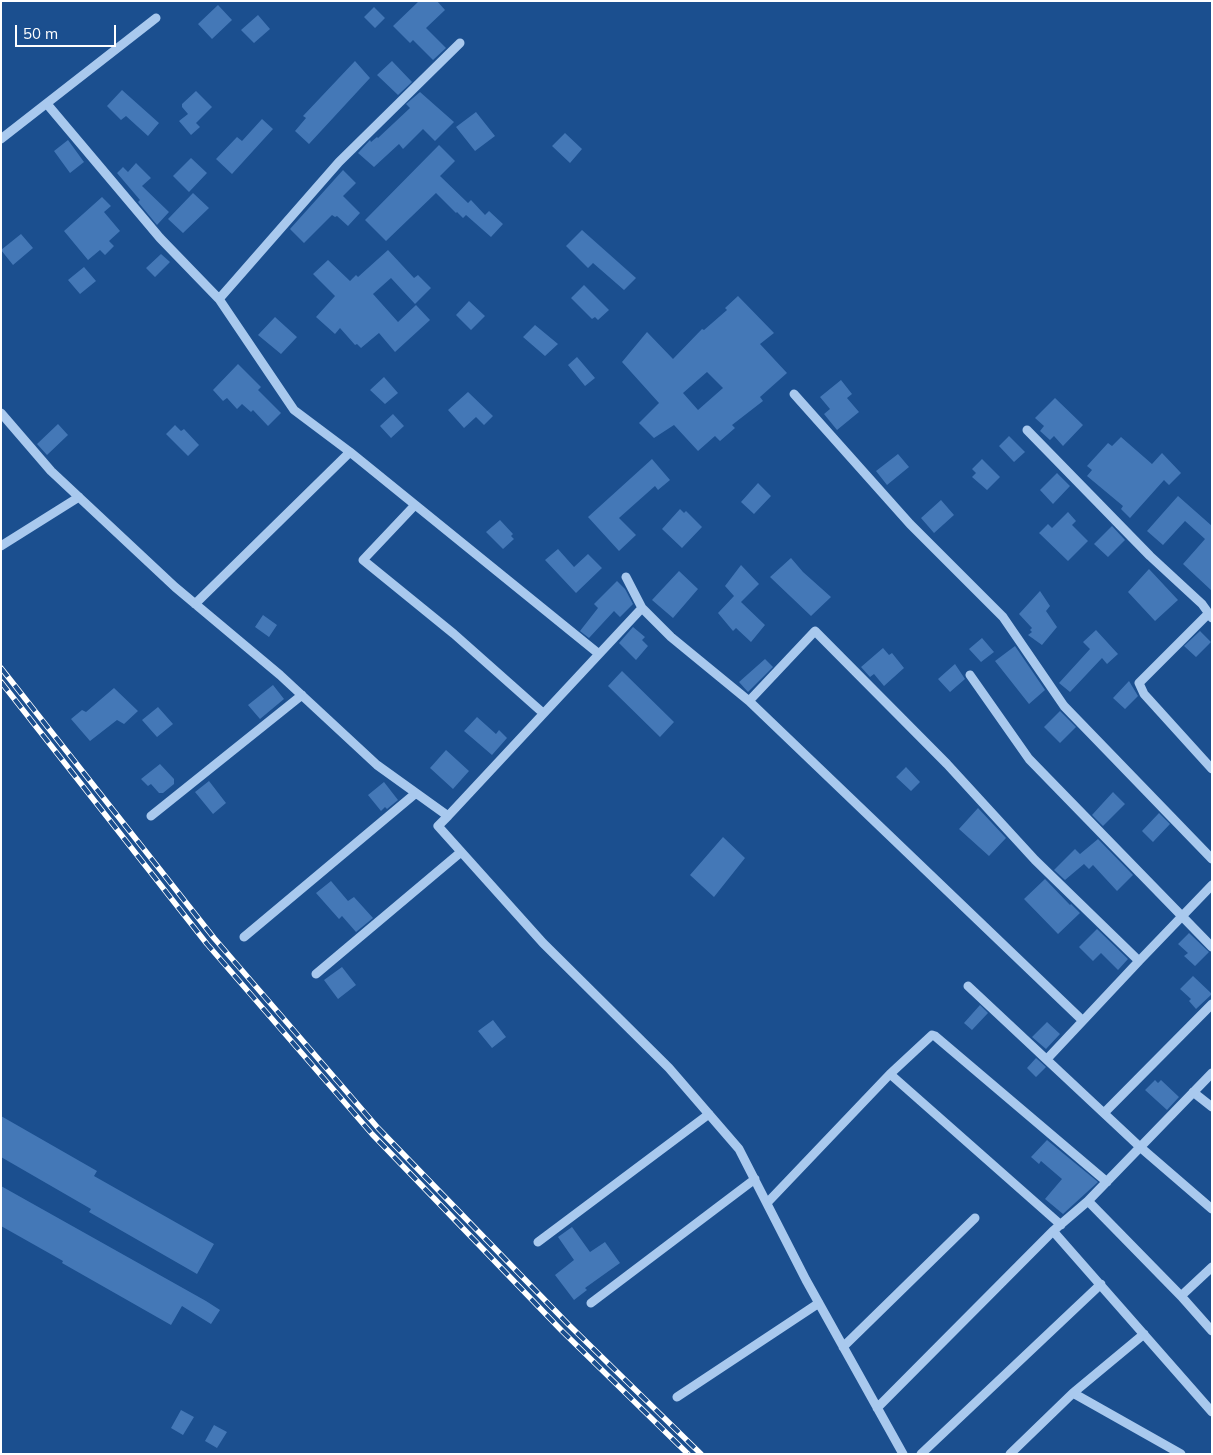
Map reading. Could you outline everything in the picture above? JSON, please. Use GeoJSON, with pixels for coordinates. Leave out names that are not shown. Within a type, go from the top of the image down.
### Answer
{"type":"FeatureCollection","features":[{"type":"Feature","properties":{"kind":"street"},"geometry":{"type":"LineString","coordinates":[[1,139],[156,18]]}},
{"type":"Feature","properties":{"kind":"street"},"geometry":{"type":"LineString","coordinates":[[218,299],[339,162],[460,43]]}},
{"type":"Feature","properties":{"kind":"street"},"geometry":{"type":"LineString","coordinates":[[46,104],[160,238],[218,299],[294,410],[350,452],[599,654]]}},
{"type":"Feature","properties":{"kind":"street"},"geometry":{"type":"LineString","coordinates":[[794,394],[910,524],[1003,617],[1064,706],[1212,859]]}},
{"type":"Feature","properties":{"kind":"street"},"geometry":{"type":"LineString","coordinates":[[1,413],[51,471],[195,604],[302,695],[378,765],[448,816]]}},
{"type":"Feature","properties":{"kind":"street"},"geometry":{"type":"LineString","coordinates":[[1027,430],[1150,556],[1202,604],[1210,616],[1139,683],[1144,694],[1212,769]]}},
{"type":"Feature","properties":{"kind":"street"},"geometry":{"type":"LineString","coordinates":[[195,604],[350,452]]}},
{"type":"Feature","properties":{"kind":"street"},"geometry":{"type":"LineString","coordinates":[[1,546],[79,497]]}},
{"type":"Feature","properties":{"kind":"street"},"geometry":{"type":"LineString","coordinates":[[415,506],[363,560],[454,634],[543,713]]}},
{"type":"Feature","properties":{"kind":"street"},"geometry":{"type":"LineString","coordinates":[[626,578],[642,608],[671,637],[749,701],[1082,1020]]}},
{"type":"Feature","properties":{"kind":"street"},"geometry":{"type":"LineString","coordinates":[[642,608],[438,826],[542,943],[669,1068],[739,1150],[842,1347],[903,1454]]}},
{"type":"Feature","properties":{"kind":"street"},"geometry":{"type":"LineString","coordinates":[[749,701],[814,632],[947,764],[1035,860],[1139,961]]}},
{"type":"Feature","properties":{"kind":"street"},"geometry":{"type":"LineString","coordinates":[[970,674],[1029,759],[1212,947]]}},
{"type":"Feature","properties":{"kind":"street"},"geometry":{"type":"LineString","coordinates":[[151,816],[302,695]]}},
{"type":"Feature","properties":{"kind":"street"},"geometry":{"type":"LineString","coordinates":[[244,937],[416,794]]}},
{"type":"Feature","properties":{"kind":"street"},"geometry":{"type":"LineString","coordinates":[[316,974],[462,852]]}},
{"type":"Feature","properties":{"kind":"street"},"geometry":{"type":"LineString","coordinates":[[1047,1059],[1139,961],[1210,891]]}},
{"type":"Feature","properties":{"kind":"street"},"geometry":{"type":"LineString","coordinates":[[968,986],[1140,1147],[1212,1208]]}},
{"type":"Feature","properties":{"kind":"street"},"geometry":{"type":"LineString","coordinates":[[1104,1114],[1212,1004]]}},
{"type":"Feature","properties":{"kind":"street"},"geometry":{"type":"LineString","coordinates":[[767,1203],[890,1074],[923,1041],[932,1035],[1107,1182]]}},
{"type":"Feature","properties":{"kind":"street"},"geometry":{"type":"LineString","coordinates":[[877,1408],[1053,1231],[1107,1182],[1212,1073]]}},
{"type":"Feature","properties":{"kind":"street"},"geometry":{"type":"LineString","coordinates":[[890,1074],[1061,1225]]}},
{"type":"Feature","properties":{"kind":"street"},"geometry":{"type":"LineString","coordinates":[[1193,1092],[1212,1107]]}},
{"type":"Feature","properties":{"kind":"street"},"geometry":{"type":"LineString","coordinates":[[538,1242],[709,1114]]}},
{"type":"Feature","properties":{"kind":"street"},"geometry":{"type":"LineString","coordinates":[[591,1303],[754,1179]]}},
{"type":"Feature","properties":{"kind":"street"},"geometry":{"type":"LineString","coordinates":[[1088,1201],[1212,1331]]}},
{"type":"Feature","properties":{"kind":"street"},"geometry":{"type":"LineString","coordinates":[[842,1347],[975,1218]]}},
{"type":"Feature","properties":{"kind":"street"},"geometry":{"type":"LineString","coordinates":[[1053,1231],[1212,1412]]}},
{"type":"Feature","properties":{"kind":"street"},"geometry":{"type":"LineString","coordinates":[[1180,1296],[1212,1266]]}},
{"type":"Feature","properties":{"kind":"street"},"geometry":{"type":"LineString","coordinates":[[921,1454],[1101,1284]]}},
{"type":"Feature","properties":{"kind":"street"},"geometry":{"type":"LineString","coordinates":[[677,1397],[819,1303]]}},
{"type":"Feature","properties":{"kind":"street"},"geometry":{"type":"LineString","coordinates":[[1010,1454],[1073,1393],[1144,1334]]}},
{"type":"Feature","properties":{"kind":"street"},"geometry":{"type":"LineString","coordinates":[[1073,1393],[1181,1454]]}},
{"type":"Feature","properties":{"kind":"building"},"geometry":{"type":"Polygon","coordinates":[[[419,1],[437,1],[445,10],[426,28],[446,48],[433,60],[413,40],[410,43],[393,26],[419,1]]]}},
{"type":"Feature","properties":{"kind":"building"},"geometry":{"type":"Polygon","coordinates":[[[218,5],[232,20],[212,39],[198,24],[218,5]]]}},
{"type":"Feature","properties":{"kind":"building"},"geometry":{"type":"Polygon","coordinates":[[[374,7],[385,18],[375,28],[364,17],[374,7]]]}},
{"type":"Feature","properties":{"kind":"building"},"geometry":{"type":"Polygon","coordinates":[[[258,15],[270,29],[254,43],[241,30],[258,15]]]}},
{"type":"Feature","properties":{"kind":"building"},"geometry":{"type":"Polygon","coordinates":[[[355,61],[370,78],[309,144],[295,131],[306,118],[303,116],[355,61]]]}},
{"type":"Feature","properties":{"kind":"building"},"geometry":{"type":"Polygon","coordinates":[[[392,61],[412,82],[398,95],[377,75],[392,61]]]}},
{"type":"Feature","properties":{"kind":"building"},"geometry":{"type":"Polygon","coordinates":[[[122,90],[159,123],[148,136],[126,116],[121,120],[107,106],[122,90]]]}},
{"type":"Feature","properties":{"kind":"building"},"geometry":{"type":"Polygon","coordinates":[[[196,91],[212,107],[196,123],[200,127],[191,135],[179,121],[188,114],[182,107],[182,104],[196,91]]]}},
{"type":"Feature","properties":{"kind":"building"},"geometry":{"type":"Polygon","coordinates":[[[420,92],[454,122],[435,141],[423,129],[403,149],[399,144],[374,167],[358,153],[370,140],[371,142],[378,138],[410,108],[406,104],[420,92]]]}},
{"type":"Feature","properties":{"kind":"building"},"geometry":{"type":"Polygon","coordinates":[[[476,112],[495,136],[475,151],[456,127],[476,112]]]}},
{"type":"Feature","properties":{"kind":"building"},"geometry":{"type":"Polygon","coordinates":[[[262,119],[273,129],[232,174],[216,159],[237,137],[242,141],[262,119]]]}},
{"type":"Feature","properties":{"kind":"building"},"geometry":{"type":"Polygon","coordinates":[[[565,133],[582,149],[570,163],[552,146],[565,133]]]}},
{"type":"Feature","properties":{"kind":"building"},"geometry":{"type":"Polygon","coordinates":[[[68,140],[84,162],[70,173],[54,151],[68,140]]]}},
{"type":"Feature","properties":{"kind":"building"},"geometry":{"type":"Polygon","coordinates":[[[439,145],[455,161],[440,176],[468,203],[471,200],[485,215],[489,211],[503,224],[491,237],[466,215],[463,218],[456,213],[436,193],[386,241],[365,220],[439,145]]]}},
{"type":"Feature","properties":{"kind":"building"},"geometry":{"type":"Polygon","coordinates":[[[191,158],[207,173],[189,192],[173,176],[191,158]]]}},
{"type":"Feature","properties":{"kind":"building"},"geometry":{"type":"Polygon","coordinates":[[[136,163],[151,178],[142,186],[169,212],[157,225],[138,202],[140,200],[117,173],[123,167],[128,172],[136,163]]]}},
{"type":"Feature","properties":{"kind":"building"},"geometry":{"type":"Polygon","coordinates":[[[343,170],[356,183],[343,196],[360,213],[348,226],[337,216],[332,215],[304,243],[290,229],[343,170]]]}},
{"type":"Feature","properties":{"kind":"building"},"geometry":{"type":"Polygon","coordinates":[[[193,193],[209,208],[183,233],[168,219],[193,193]]]}},
{"type":"Feature","properties":{"kind":"building"},"geometry":{"type":"Polygon","coordinates":[[[102,197],[111,206],[104,212],[120,231],[109,241],[114,246],[105,255],[100,250],[88,260],[64,231],[102,197]]]}},
{"type":"Feature","properties":{"kind":"building"},"geometry":{"type":"Polygon","coordinates":[[[582,230],[636,278],[624,290],[593,263],[588,268],[566,246],[582,230]]]}},
{"type":"Feature","properties":{"kind":"building"},"geometry":{"type":"Polygon","coordinates":[[[21,234],[33,248],[13,265],[1,250],[21,234]]]}},
{"type":"Feature","properties":{"kind":"building"},"geometry":{"type":"Polygon","coordinates":[[[388,250],[414,278],[418,275],[431,288],[415,304],[391,278],[373,294],[398,322],[416,305],[430,320],[395,352],[379,333],[361,348],[357,344],[355,345],[340,328],[335,334],[316,317],[335,296],[313,274],[328,260],[350,281],[356,275],[358,277],[388,250]]]}},
{"type":"Feature","properties":{"kind":"building"},"geometry":{"type":"Polygon","coordinates":[[[161,254],[170,262],[155,277],[146,268],[161,254]]]}},
{"type":"Feature","properties":{"kind":"building"},"geometry":{"type":"Polygon","coordinates":[[[84,267],[96,281],[80,294],[68,280],[84,267]]]}},
{"type":"Feature","properties":{"kind":"building"},"geometry":{"type":"Polygon","coordinates":[[[584,285],[609,310],[598,320],[595,317],[592,319],[571,298],[584,285]]]}},
{"type":"Feature","properties":{"kind":"building"},"geometry":{"type":"Polygon","coordinates":[[[738,296],[774,333],[760,344],[787,373],[760,397],[763,401],[732,425],[735,428],[720,441],[715,436],[698,451],[674,425],[654,438],[639,423],[659,403],[622,362],[647,332],[673,359],[702,329],[704,330],[727,310],[725,308],[738,296]],[[707,372],[683,393],[698,410],[723,388],[707,372]]]}},
{"type":"Feature","properties":{"kind":"building"},"geometry":{"type":"Polygon","coordinates":[[[469,301],[485,316],[471,330],[456,315],[469,301]]]}},
{"type":"Feature","properties":{"kind":"building"},"geometry":{"type":"Polygon","coordinates":[[[275,317],[297,337],[281,354],[258,335],[275,317]]]}},
{"type":"Feature","properties":{"kind":"building"},"geometry":{"type":"Polygon","coordinates":[[[535,325],[558,344],[545,356],[523,337],[535,325]]]}},
{"type":"Feature","properties":{"kind":"building"},"geometry":{"type":"Polygon","coordinates":[[[577,357],[595,378],[585,386],[568,365],[577,357]]]}},
{"type":"Feature","properties":{"kind":"building"},"geometry":{"type":"Polygon","coordinates":[[[238,364],[261,387],[258,390],[281,413],[268,426],[253,410],[251,412],[242,404],[237,409],[227,398],[223,401],[213,390],[238,364]]]}},
{"type":"Feature","properties":{"kind":"building"},"geometry":{"type":"Polygon","coordinates":[[[384,377],[398,393],[385,404],[370,390],[384,377]]]}},
{"type":"Feature","properties":{"kind":"building"},"geometry":{"type":"Polygon","coordinates":[[[841,380],[852,394],[847,398],[859,412],[837,430],[824,414],[830,409],[820,397],[841,380]]]}},
{"type":"Feature","properties":{"kind":"building"},"geometry":{"type":"Polygon","coordinates":[[[468,392],[493,416],[484,425],[476,417],[464,428],[448,410],[468,392]]]}},
{"type":"Feature","properties":{"kind":"building"},"geometry":{"type":"Polygon","coordinates":[[[1055,398],[1083,425],[1063,446],[1054,436],[1050,440],[1040,431],[1044,426],[1035,418],[1055,398]]]}},
{"type":"Feature","properties":{"kind":"building"},"geometry":{"type":"Polygon","coordinates":[[[393,414],[404,426],[391,438],[380,426],[393,414]]]}},
{"type":"Feature","properties":{"kind":"building"},"geometry":{"type":"Polygon","coordinates":[[[58,424],[68,435],[47,455],[37,444],[58,424]]]}},
{"type":"Feature","properties":{"kind":"building"},"geometry":{"type":"Polygon","coordinates":[[[175,425],[181,431],[184,429],[199,445],[188,456],[166,434],[175,425]]]}},
{"type":"Feature","properties":{"kind":"building"},"geometry":{"type":"Polygon","coordinates":[[[1009,436],[1025,452],[1014,462],[999,446],[1009,436]]]}},
{"type":"Feature","properties":{"kind":"building"},"geometry":{"type":"Polygon","coordinates":[[[1121,437],[1152,464],[1162,453],[1181,473],[1169,485],[1164,480],[1130,518],[1121,509],[1123,506],[1087,476],[1092,470],[1087,466],[1108,443],[1112,446],[1121,437]]]}},
{"type":"Feature","properties":{"kind":"building"},"geometry":{"type":"Polygon","coordinates":[[[898,454],[909,467],[887,485],[876,471],[898,454]]]}},
{"type":"Feature","properties":{"kind":"building"},"geometry":{"type":"Polygon","coordinates":[[[652,459],[670,480],[658,490],[655,486],[619,518],[636,535],[619,551],[588,517],[652,459]]]}},
{"type":"Feature","properties":{"kind":"building"},"geometry":{"type":"Polygon","coordinates":[[[982,459],[1000,477],[987,490],[972,477],[976,473],[972,469],[982,459]]]}},
{"type":"Feature","properties":{"kind":"building"},"geometry":{"type":"Polygon","coordinates":[[[1057,473],[1070,486],[1053,504],[1040,490],[1057,473]]]}},
{"type":"Feature","properties":{"kind":"building"},"geometry":{"type":"Polygon","coordinates":[[[758,483],[771,496],[754,514],[741,502],[758,483]]]}},
{"type":"Feature","properties":{"kind":"building"},"geometry":{"type":"Polygon","coordinates":[[[1178,496],[1212,526],[1212,591],[1183,564],[1205,539],[1185,521],[1163,545],[1147,531],[1178,496]]]}},
{"type":"Feature","properties":{"kind":"building"},"geometry":{"type":"Polygon","coordinates":[[[941,500],[954,515],[934,533],[921,518],[941,500]]]}},
{"type":"Feature","properties":{"kind":"building"},"geometry":{"type":"Polygon","coordinates":[[[680,509],[684,513],[686,511],[702,527],[682,548],[662,529],[680,509]]]}},
{"type":"Feature","properties":{"kind":"building"},"geometry":{"type":"Polygon","coordinates":[[[1068,512],[1076,521],[1072,525],[1088,541],[1068,561],[1039,533],[1048,524],[1052,528],[1068,512]]]}},
{"type":"Feature","properties":{"kind":"building"},"geometry":{"type":"Polygon","coordinates":[[[500,520],[513,534],[511,536],[514,539],[503,549],[486,532],[500,520]]]}},
{"type":"Feature","properties":{"kind":"building"},"geometry":{"type":"Polygon","coordinates":[[[1112,526],[1125,540],[1108,557],[1094,544],[1112,526]]]}},
{"type":"Feature","properties":{"kind":"building"},"geometry":{"type":"Polygon","coordinates":[[[558,549],[574,567],[588,554],[602,568],[576,593],[545,560],[558,549]]]}},
{"type":"Feature","properties":{"kind":"building"},"geometry":{"type":"Polygon","coordinates":[[[791,558],[803,572],[831,597],[811,616],[770,577],[791,558]]]}},
{"type":"Feature","properties":{"kind":"building"},"geometry":{"type":"Polygon","coordinates":[[[741,565],[759,584],[741,602],[765,625],[751,642],[736,628],[733,631],[718,613],[734,596],[725,586],[741,565]]]}},
{"type":"Feature","properties":{"kind":"building"},"geometry":{"type":"Polygon","coordinates":[[[1149,569],[1178,600],[1155,621],[1128,592],[1149,569]]]}},
{"type":"Feature","properties":{"kind":"building"},"geometry":{"type":"Polygon","coordinates":[[[679,571],[698,589],[673,618],[652,600],[679,571]]]}},
{"type":"Feature","properties":{"kind":"building"},"geometry":{"type":"Polygon","coordinates":[[[617,581],[625,589],[633,604],[620,617],[614,611],[589,638],[580,631],[598,608],[594,604],[617,581]]]}},
{"type":"Feature","properties":{"kind":"building"},"geometry":{"type":"Polygon","coordinates":[[[1040,591],[1050,606],[1046,611],[1057,627],[1042,645],[1028,635],[1032,632],[1030,630],[1032,628],[1019,614],[1040,591]]]}},
{"type":"Feature","properties":{"kind":"building"},"geometry":{"type":"Polygon","coordinates":[[[263,615],[277,625],[269,637],[255,627],[263,615]]]}},
{"type":"Feature","properties":{"kind":"building"},"geometry":{"type":"Polygon","coordinates":[[[633,627],[645,637],[642,640],[648,646],[636,660],[619,643],[633,627]]]}},
{"type":"Feature","properties":{"kind":"building"},"geometry":{"type":"Polygon","coordinates":[[[1096,630],[1118,654],[1107,664],[1102,658],[1070,692],[1059,683],[1090,649],[1083,642],[1096,630]]]}},
{"type":"Feature","properties":{"kind":"building"},"geometry":{"type":"Polygon","coordinates":[[[1200,631],[1211,642],[1196,657],[1184,646],[1200,631]]]}},
{"type":"Feature","properties":{"kind":"building"},"geometry":{"type":"Polygon","coordinates":[[[982,638],[994,652],[981,662],[969,649],[982,638]]]}},
{"type":"Feature","properties":{"kind":"building"},"geometry":{"type":"Polygon","coordinates":[[[1015,646],[1045,690],[1029,704],[995,661],[1015,646]]]}},
{"type":"Feature","properties":{"kind":"building"},"geometry":{"type":"Polygon","coordinates":[[[883,648],[889,655],[892,653],[904,668],[884,686],[874,674],[870,677],[861,667],[883,648]]]}},
{"type":"Feature","properties":{"kind":"building"},"geometry":{"type":"Polygon","coordinates":[[[765,659],[773,667],[748,692],[739,682],[765,659]]]}},
{"type":"Feature","properties":{"kind":"building"},"geometry":{"type":"Polygon","coordinates":[[[955,664],[965,679],[950,692],[938,679],[955,664]]]}},
{"type":"Feature","properties":{"kind":"building"},"geometry":{"type":"Polygon","coordinates":[[[622,671],[674,722],[660,737],[608,686],[622,671]]]}},
{"type":"Feature","properties":{"kind":"building"},"geometry":{"type":"Polygon","coordinates":[[[1129,681],[1138,696],[1125,709],[1113,698],[1129,681]]]}},
{"type":"Feature","properties":{"kind":"building"},"geometry":{"type":"Polygon","coordinates":[[[273,685],[284,699],[260,719],[248,705],[273,685]]]}},
{"type":"Feature","properties":{"kind":"building"},"geometry":{"type":"Polygon","coordinates":[[[114,688],[138,711],[124,724],[117,720],[90,741],[71,719],[82,710],[86,712],[114,688]]]}},
{"type":"Feature","properties":{"kind":"building"},"geometry":{"type":"Polygon","coordinates":[[[158,707],[173,724],[157,737],[142,720],[158,707]]]}},
{"type":"Feature","properties":{"kind":"building"},"geometry":{"type":"Polygon","coordinates":[[[1060,711],[1076,727],[1060,743],[1044,727],[1060,711]]]}},
{"type":"Feature","properties":{"kind":"building"},"geometry":{"type":"Polygon","coordinates":[[[477,717],[496,734],[499,730],[507,738],[492,755],[464,731],[477,717]]]}},
{"type":"Feature","properties":{"kind":"building"},"geometry":{"type":"Polygon","coordinates":[[[446,750],[469,771],[453,789],[430,768],[446,750]]]}},
{"type":"Feature","properties":{"kind":"building"},"geometry":{"type":"Polygon","coordinates":[[[160,764],[174,779],[174,784],[163,793],[159,793],[151,784],[148,786],[141,779],[160,764]]]}},
{"type":"Feature","properties":{"kind":"building"},"geometry":{"type":"Polygon","coordinates":[[[906,767],[920,782],[911,791],[896,777],[906,767]]]}},
{"type":"Feature","properties":{"kind":"building"},"geometry":{"type":"Polygon","coordinates":[[[209,781],[226,803],[213,814],[195,792],[209,781]]]}},
{"type":"Feature","properties":{"kind":"building"},"geometry":{"type":"Polygon","coordinates":[[[384,782],[398,800],[387,809],[385,807],[381,811],[368,795],[384,782]]]}},
{"type":"Feature","properties":{"kind":"building"},"geometry":{"type":"Polygon","coordinates":[[[1113,792],[1125,804],[1103,826],[1092,815],[1113,792]]]}},
{"type":"Feature","properties":{"kind":"building"},"geometry":{"type":"Polygon","coordinates":[[[978,808],[1006,838],[989,856],[959,829],[978,808]]]}},
{"type":"Feature","properties":{"kind":"building"},"geometry":{"type":"Polygon","coordinates":[[[1159,813],[1170,824],[1153,842],[1142,831],[1159,813]]]}},
{"type":"Feature","properties":{"kind":"building"},"geometry":{"type":"Polygon","coordinates":[[[723,837],[745,858],[714,897],[690,875],[723,837]]]}},
{"type":"Feature","properties":{"kind":"building"},"geometry":{"type":"Polygon","coordinates":[[[1098,839],[1133,875],[1117,891],[1093,865],[1089,869],[1084,864],[1065,880],[1054,870],[1075,849],[1080,854],[1098,839]]]}},
{"type":"Feature","properties":{"kind":"building"},"geometry":{"type":"Polygon","coordinates":[[[1045,879],[1080,913],[1058,934],[1024,899],[1045,879]]]}},
{"type":"Feature","properties":{"kind":"building"},"geometry":{"type":"Polygon","coordinates":[[[331,881],[348,901],[354,897],[373,918],[356,932],[342,916],[339,919],[316,893],[331,881]]]}},
{"type":"Feature","properties":{"kind":"building"},"geometry":{"type":"Polygon","coordinates":[[[1097,929],[1128,959],[1118,970],[1101,953],[1093,961],[1079,947],[1097,929]]]}},
{"type":"Feature","properties":{"kind":"building"},"geometry":{"type":"Polygon","coordinates":[[[1189,933],[1209,952],[1195,966],[1184,956],[1188,953],[1178,944],[1189,933]]]}},
{"type":"Feature","properties":{"kind":"building"},"geometry":{"type":"Polygon","coordinates":[[[342,967],[356,985],[338,999],[324,980],[342,967]]]}},
{"type":"Feature","properties":{"kind":"building"},"geometry":{"type":"Polygon","coordinates":[[[1193,976],[1212,994],[1196,1009],[1189,1001],[1191,999],[1180,989],[1193,976]]]}},
{"type":"Feature","properties":{"kind":"building"},"geometry":{"type":"Polygon","coordinates":[[[980,1005],[988,1013],[972,1030],[964,1023],[980,1005]]]}},
{"type":"Feature","properties":{"kind":"building"},"geometry":{"type":"Polygon","coordinates":[[[493,1020],[506,1037],[492,1048],[478,1031],[493,1020]]]}},
{"type":"Feature","properties":{"kind":"building"},"geometry":{"type":"Polygon","coordinates":[[[1047,1022],[1060,1034],[1046,1049],[1032,1037],[1047,1022]]]}},
{"type":"Feature","properties":{"kind":"building"},"geometry":{"type":"Polygon","coordinates":[[[1036,1058],[1046,1067],[1036,1077],[1027,1068],[1036,1058]]]}},
{"type":"Feature","properties":{"kind":"building"},"geometry":{"type":"Polygon","coordinates":[[[1155,1080],[1158,1083],[1161,1080],[1179,1097],[1167,1110],[1145,1090],[1155,1080]]]}},
{"type":"Feature","properties":{"kind":"building"},"geometry":{"type":"Polygon","coordinates":[[[1,1116],[97,1171],[94,1176],[214,1244],[197,1274],[89,1212],[91,1209],[1,1157],[1,1116]]]}},
{"type":"Feature","properties":{"kind":"building"},"geometry":{"type":"Polygon","coordinates":[[[1047,1140],[1098,1182],[1063,1214],[1045,1199],[1062,1179],[1041,1161],[1039,1164],[1031,1157],[1047,1140]]]}},
{"type":"Feature","properties":{"kind":"building"},"geometry":{"type":"Polygon","coordinates":[[[1,1186],[220,1310],[211,1324],[182,1306],[171,1325],[1,1226],[1,1186]]]}},
{"type":"Feature","properties":{"kind":"building"},"geometry":{"type":"Polygon","coordinates":[[[572,1227],[590,1252],[605,1242],[620,1263],[585,1288],[587,1290],[574,1300],[555,1275],[574,1260],[558,1237],[572,1227]]]}},
{"type":"Feature","properties":{"kind":"building"},"geometry":{"type":"Polygon","coordinates":[[[181,1410],[194,1417],[183,1435],[171,1428],[181,1410]]]}},
{"type":"Feature","properties":{"kind":"building"},"geometry":{"type":"Polygon","coordinates":[[[214,1425],[227,1432],[217,1448],[205,1441],[214,1425]]]}},
{"type":"Feature","properties":{"kind":"railway"},"geometry":{"type":"LineString","coordinates":[[1,668],[214,938],[378,1128],[569,1325],[701,1454]]}},
{"type":"Feature","properties":{"kind":"railway"},"geometry":{"type":"LineString","coordinates":[[1,682],[207,944],[372,1134],[562,1331],[688,1454]]}}]}
